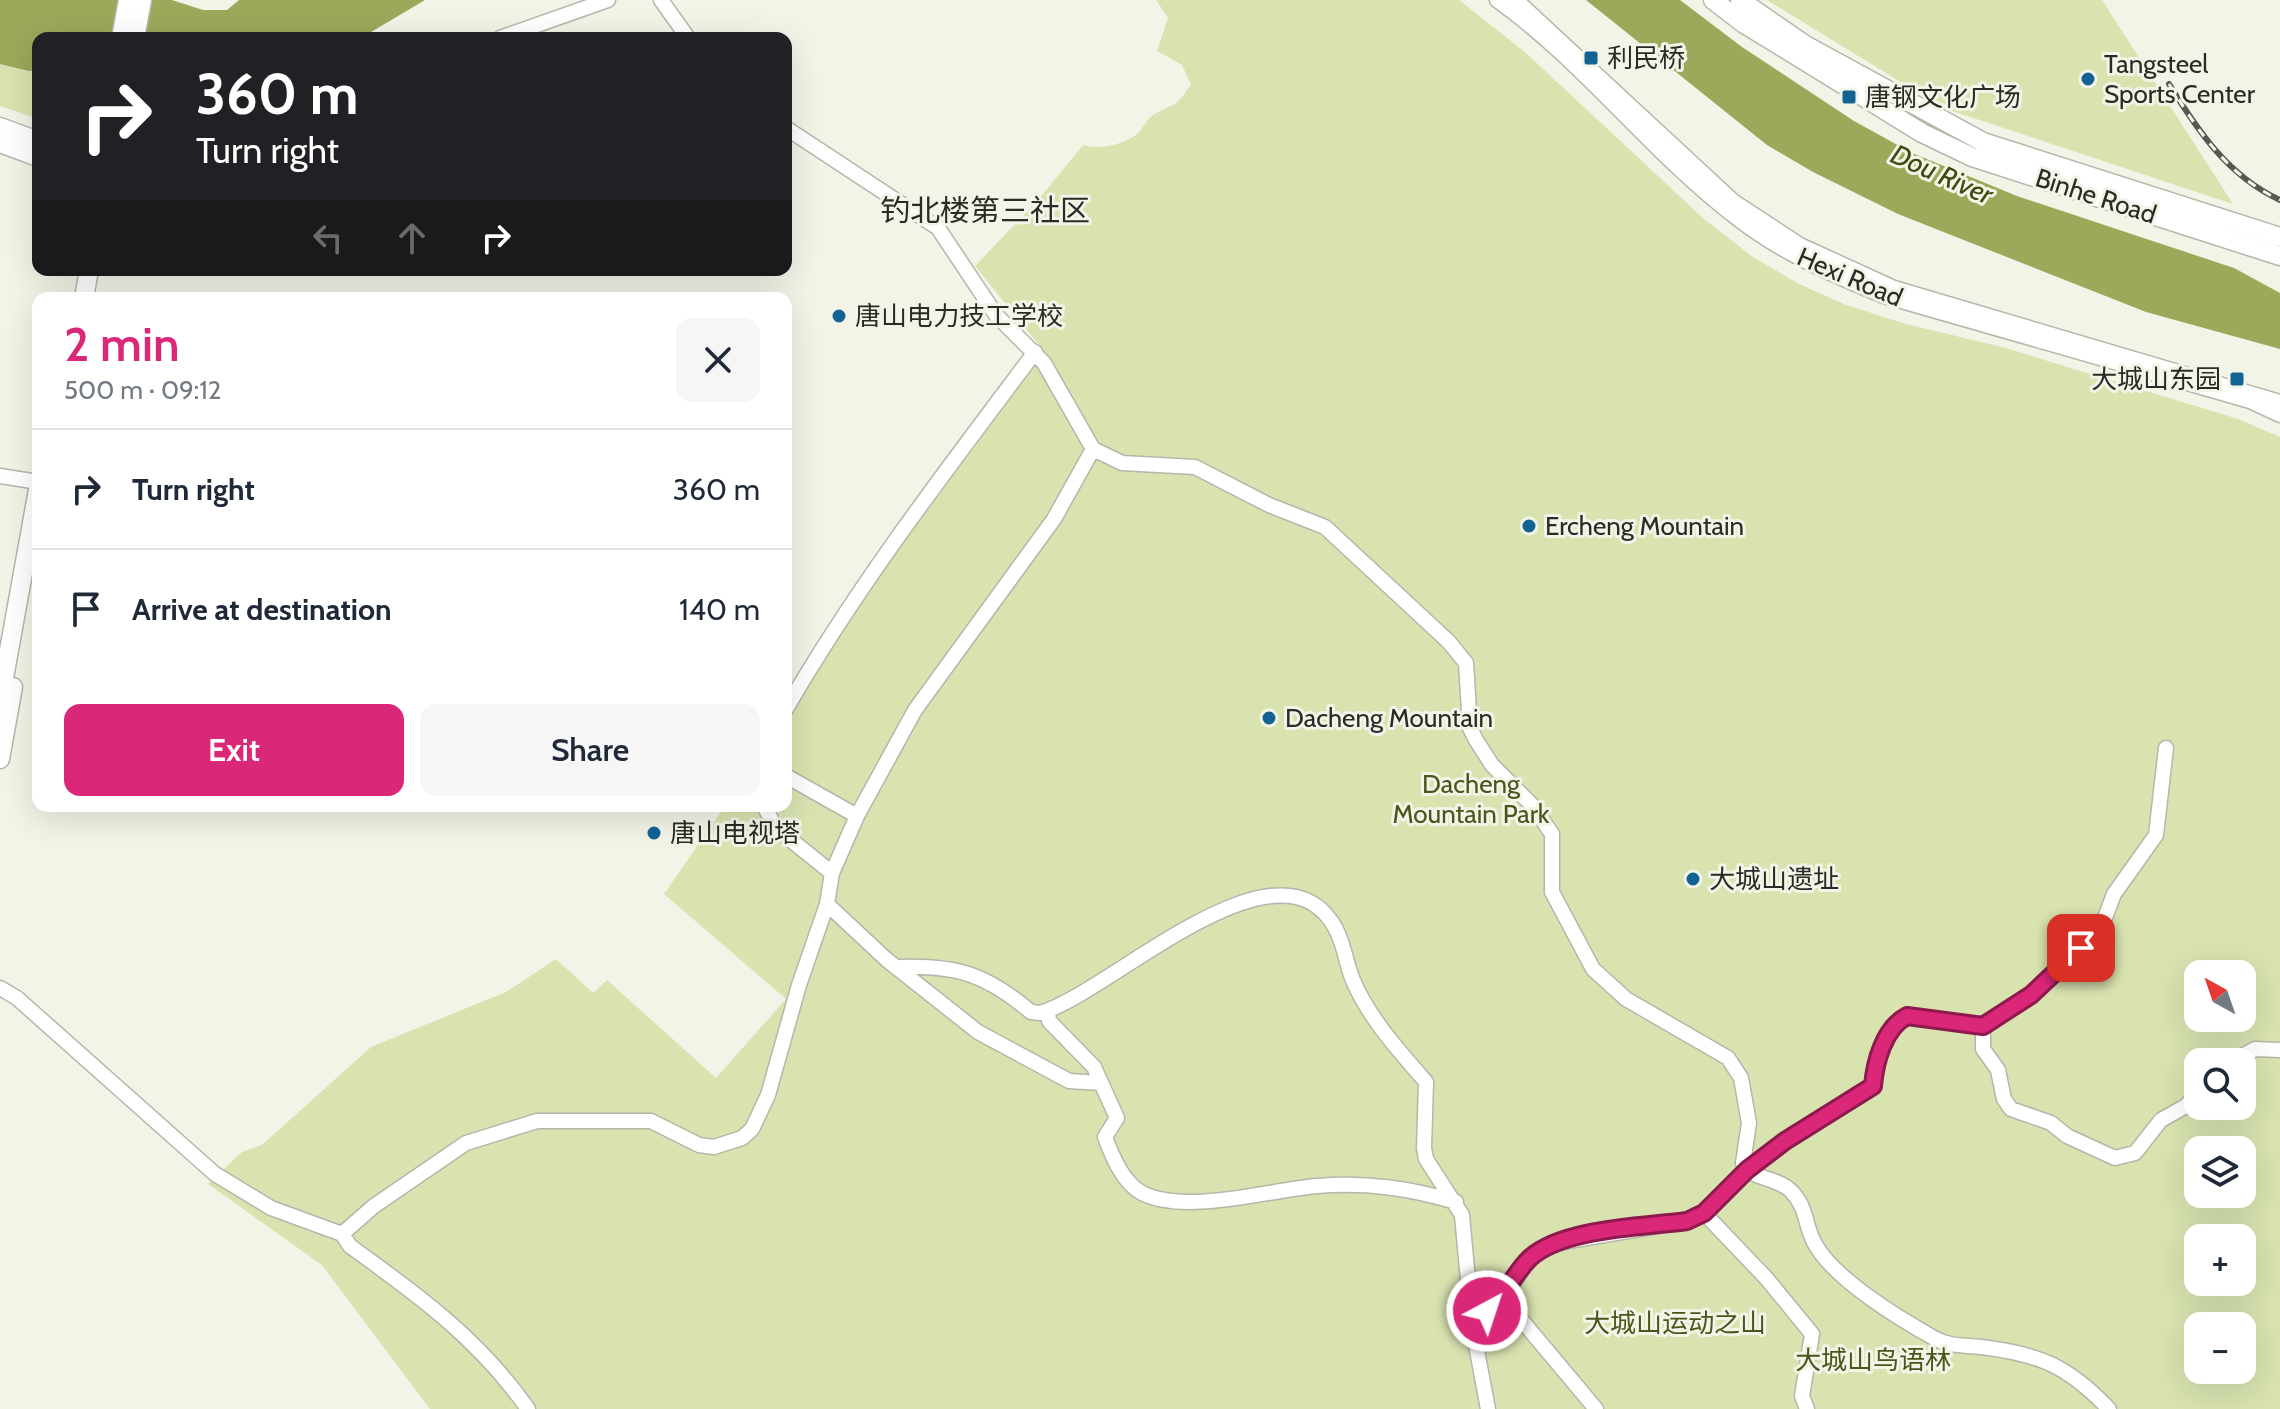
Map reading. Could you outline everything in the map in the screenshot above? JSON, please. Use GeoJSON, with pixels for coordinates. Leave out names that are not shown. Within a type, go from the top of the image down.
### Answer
{"type":"FeatureCollection","features":[{"type":"Feature","properties":{"kind":"main road"},"geometry":{"type":"LineString","coordinates":[[122,32],[128,0]]}},
{"type":"Feature","properties":{"kind":"main road"},"geometry":{"type":"LineString","coordinates":[[136,32],[142,0]]}},
{"type":"Feature","properties":{"kind":"main road","name":"Binhe Road"},"geometry":{"type":"LineString","coordinates":[[1713,0],[1743,23],[1922,133],[1972,157],[2280,256]]}},
{"type":"Feature","properties":{"kind":"main road","name":"Binhe Road"},"geometry":{"type":"LineString","coordinates":[[1740,0],[1805,45],[1983,142],[2280,237]]}},
{"type":"Feature","properties":{"kind":"main road"},"geometry":{"type":"LineString","coordinates":[[0,127],[32,139]]}},
{"type":"Feature","properties":{"kind":"main road"},"geometry":{"type":"LineString","coordinates":[[0,143],[32,155]]}},
{"type":"Feature","properties":{"kind":"main road"},"geometry":{"type":"LineString","coordinates":[[0,700],[32,523]]}},
{"type":"Feature","properties":{"kind":"main road"},"geometry":{"type":"LineString","coordinates":[[0,759],[32,582]]}},
{"type":"Feature","properties":{"kind":"street"},"geometry":{"type":"LineString","coordinates":[[517,32],[608,0]]}},
{"type":"Feature","properties":{"kind":"street"},"geometry":{"type":"LineString","coordinates":[[661,0],[684,32]]}},
{"type":"Feature","properties":{"kind":"street","name":"Hexi Road"},"geometry":{"type":"LineString","coordinates":[[1497,0],[1545,38],[1710,196],[1769,240],[1829,274],[1884,296],[2250,401],[2280,415]]}},
{"type":"Feature","properties":{"kind":"street","name":"Hexi Road"},"geometry":{"type":"LineString","coordinates":[[1516,0],[1733,201],[1800,245],[1894,288],[2280,402]]}},
{"type":"Feature","properties":{"kind":"street"},"geometry":{"type":"LineString","coordinates":[[792,132],[938,228],[996,315],[1035,352],[1093,449],[1122,463],[1195,467],[1269,505],[1325,527],[1449,642],[1466,663],[1470,728],[1476,740],[1492,765],[1533,806],[1552,834],[1552,892],[1593,969],[1626,999],[1728,1058],[1741,1078],[1749,1123],[1743,1163],[1747,1170],[1789,1189],[1807,1211],[1808,1229],[1816,1246],[1837,1269],[1936,1339],[1954,1347],[1979,1347],[2048,1362],[2073,1374],[2109,1409]]}},
{"type":"Feature","properties":{"kind":"street"},"geometry":{"type":"LineString","coordinates":[[792,699],[830,633],[878,564],[1035,352]]}},
{"type":"Feature","properties":{"kind":"street"},"geometry":{"type":"LineString","coordinates":[[342,1234],[374,1206],[466,1143],[537,1121],[651,1121],[699,1145],[714,1147],[742,1138],[759,1118],[768,1095],[799,985],[827,904],[832,873],[857,816],[915,710],[1054,519],[1093,449]]}},
{"type":"Feature","properties":{"kind":"street"},"geometry":{"type":"LineString","coordinates":[[0,476],[32,481]]}},
{"type":"Feature","properties":{"kind":"street"},"geometry":{"type":"LineString","coordinates":[[1472,1324],[1503,1298],[1521,1267],[1551,1244],[1687,1221],[1704,1213],[1747,1170],[1810,1124],[1873,1086],[1876,1060],[1898,1021],[1907,1016],[1983,1026],[2031,995],[2100,931],[2114,894],[2156,835],[2166,748]]}},
{"type":"Feature","properties":{"kind":"street"},"geometry":{"type":"LineString","coordinates":[[792,779],[857,816]]}},
{"type":"Feature","properties":{"kind":"street"},"geometry":{"type":"LineString","coordinates":[[767,812],[776,828],[832,873]]}},
{"type":"Feature","properties":{"kind":"street"},"geometry":{"type":"LineString","coordinates":[[900,967],[940,966],[982,976],[1031,1012],[1048,1011],[1209,917],[1259,898],[1277,893],[1293,894],[1331,919],[1353,978],[1372,1015],[1426,1082],[1426,1159],[1462,1215],[1472,1324],[1488,1409]]}},
{"type":"Feature","properties":{"kind":"street"},"geometry":{"type":"LineString","coordinates":[[827,904],[887,960],[900,967],[978,1032],[1069,1081],[1101,1083]]}},
{"type":"Feature","properties":{"kind":"street"},"geometry":{"type":"LineString","coordinates":[[0,988],[29,1009],[194,1151],[215,1174],[271,1208],[342,1234],[350,1246],[437,1308],[482,1350],[528,1409]]}},
{"type":"Feature","properties":{"kind":"street"},"geometry":{"type":"LineString","coordinates":[[1048,1011],[1049,1021],[1084,1054],[1101,1083],[1117,1118],[1105,1137],[1114,1160],[1143,1194],[1180,1202],[1319,1186],[1381,1185],[1456,1202]]}},
{"type":"Feature","properties":{"kind":"street"},"geometry":{"type":"LineString","coordinates":[[1983,1026],[1983,1049],[1998,1070],[2004,1099],[2011,1109],[2051,1123],[2067,1136],[2115,1158],[2135,1153],[2161,1120],[2184,1107]]}},
{"type":"Feature","properties":{"kind":"street"},"geometry":{"type":"LineString","coordinates":[[2256,1049],[2280,1050]]}},
{"type":"Feature","properties":{"kind":"street"},"geometry":{"type":"LineString","coordinates":[[1704,1213],[1767,1279],[1812,1334],[1802,1396],[1807,1409]]}},
{"type":"Feature","properties":{"kind":"street"},"geometry":{"type":"LineString","coordinates":[[1503,1298],[1596,1409]]}},
{"type":"Feature","properties":{"kind":"green space"},"geometry":{"type":"Polygon","coordinates":[[[0,0],[32,32],[32,117],[0,106],[0,0]]]}},
{"type":"Feature","properties":{"kind":"green space","name":"Dacheng Mountain Park"},"geometry":{"type":"Polygon","coordinates":[[[1156,0],[1459,0],[1526,53],[1704,219],[1753,257],[1799,284],[1846,305],[1906,324],[2002,347],[2238,419],[2280,437],[2280,1409],[430,1409],[322,1265],[208,1184],[242,1152],[262,1145],[371,1047],[506,992],[556,959],[593,993],[607,980],[716,1078],[786,999],[664,894],[721,812],[792,812],[792,707],[908,534],[1044,351],[975,266],[1039,199],[1083,145],[1104,147],[1125,141],[1139,132],[1151,117],[1182,98],[1191,84],[1182,65],[1157,51],[1168,18],[1156,0]]]}},
{"type":"Feature","properties":{"kind":"green space"},"geometry":{"type":"Polygon","coordinates":[[[1767,0],[2102,0],[2233,204],[1943,108],[1767,0]]]}},
{"type":"Feature","properties":{"kind":"water"},"geometry":{"type":"Polygon","coordinates":[[[0,0],[172,0],[203,10],[227,10],[239,0],[425,0],[371,32],[32,32],[32,71],[0,64],[0,0]]]}},
{"type":"Feature","properties":{"kind":"water","name":"Dou River"},"geometry":{"type":"Polygon","coordinates":[[[1586,0],[1680,0],[1742,47],[1854,121],[1912,153],[2017,196],[2234,268],[2280,293],[2280,349],[2146,312],[1898,214],[1813,172],[1767,145],[1586,0]]]}},
{"type":"Feature","properties":{"kind":"railway"},"geometry":{"type":"LineString","coordinates":[[2169,84],[2216,151],[2245,178],[2280,200]]}},
{"type":"Feature","properties":{"kind":"place","name":"利民桥"},"geometry":{"type":"Point","coordinates":[1591,58]}},
{"type":"Feature","properties":{"kind":"place","name":"Tangsteel Sports Center"},"geometry":{"type":"Point","coordinates":[2088,79]}},
{"type":"Feature","properties":{"kind":"place","name":"唐钢文化广场"},"geometry":{"type":"Point","coordinates":[1849,97]}},
{"type":"Feature","properties":{"kind":"place","name":"唐山电力技工学校"},"geometry":{"type":"Point","coordinates":[839,316]}},
{"type":"Feature","properties":{"kind":"place","name":"大城山东园"},"geometry":{"type":"Point","coordinates":[2237,379]}},
{"type":"Feature","properties":{"kind":"place","name":"Ercheng Mountain"},"geometry":{"type":"Point","coordinates":[1529,526]}},
{"type":"Feature","properties":{"kind":"place","name":"Dacheng Mountain"},"geometry":{"type":"Point","coordinates":[1269,718]}},
{"type":"Feature","properties":{"kind":"place","name":"唐山电视塔"},"geometry":{"type":"Point","coordinates":[654,833]}},
{"type":"Feature","properties":{"kind":"place","name":"大城山遗址"},"geometry":{"type":"Point","coordinates":[1693,879]}},
{"type":"Feature","properties":{"kind":"district","name":"钓北楼第三社区"},"geometry":{"type":"Point","coordinates":[985,211]}},
{"type":"Feature","properties":{"kind":"route"},"geometry":{"type":"LineString","coordinates":[[1487,1311],[1503,1298],[1521,1267],[1551,1244],[1593,1234],[1687,1221],[1704,1213],[1766,1155],[1873,1086],[1876,1060],[1898,1021],[1907,1016],[1983,1026],[2031,995],[2081,948]]}},
{"type":"Feature","properties":{"kind":"park label","name":"大城山运动之山"},"geometry":{"type":"Point","coordinates":[1675,1323]}},
{"type":"Feature","properties":{"kind":"park label","name":"大城山鸟语林"},"geometry":{"type":"Point","coordinates":[1873,1360]}}]}
